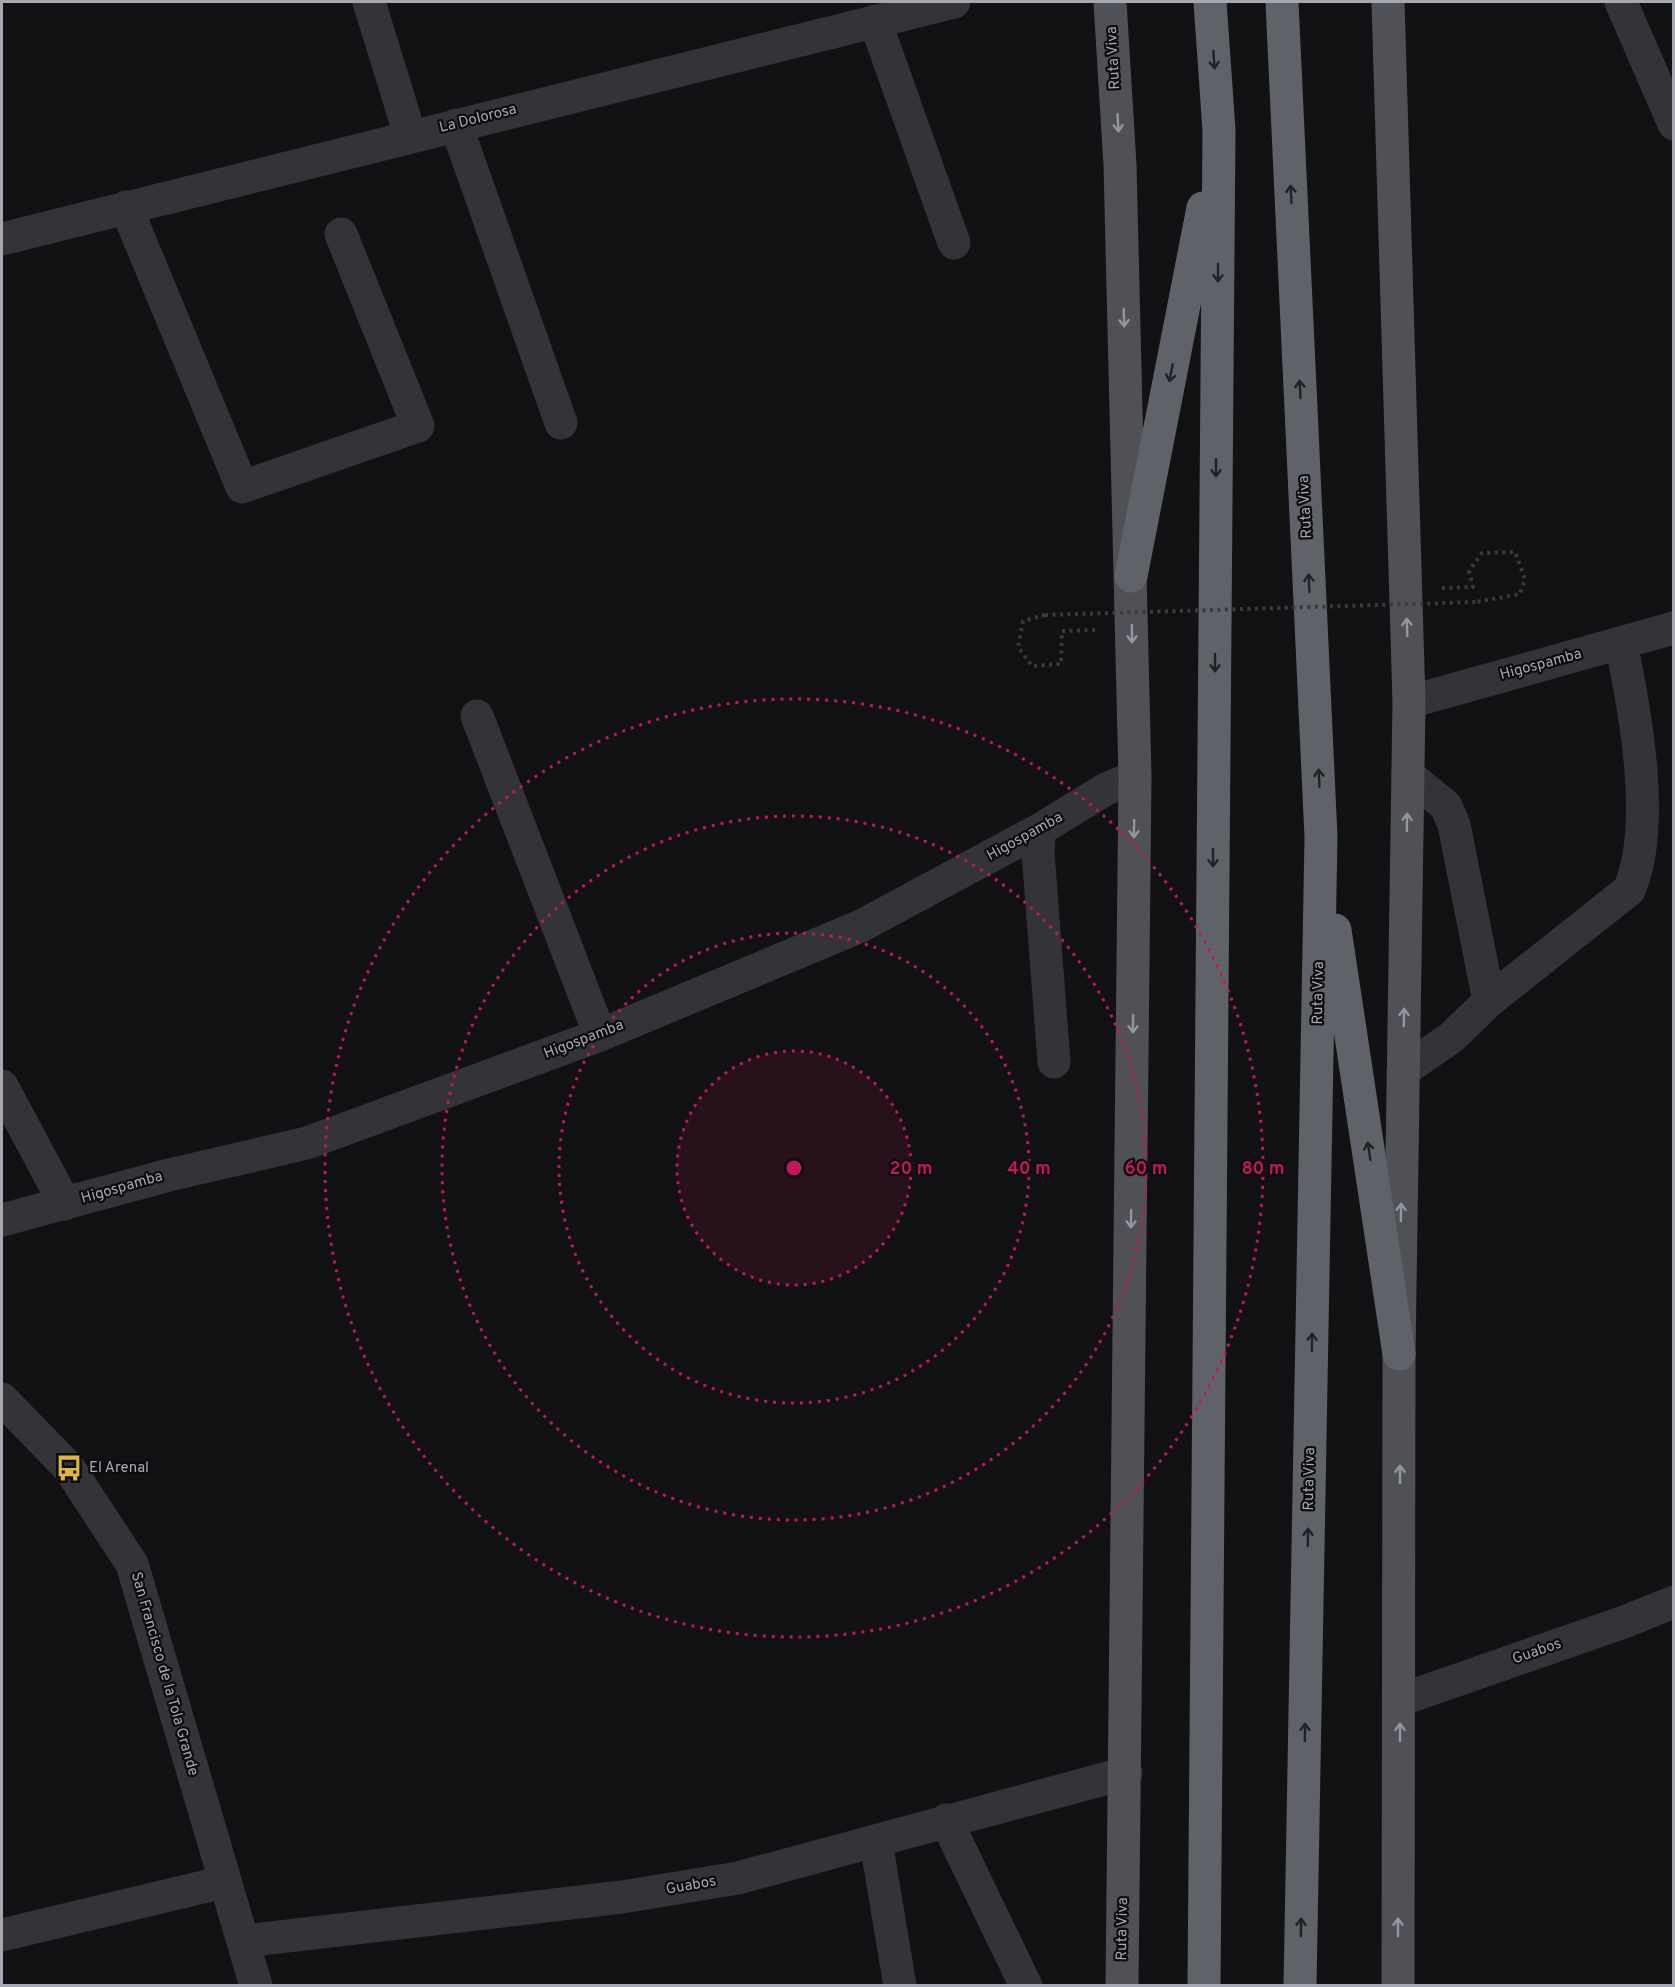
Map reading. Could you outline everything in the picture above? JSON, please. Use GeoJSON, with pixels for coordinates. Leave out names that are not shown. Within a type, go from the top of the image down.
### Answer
{"type":"FeatureCollection","features":[{"type":"Feature","properties":{"kind":"highway"},"geometry":{"type":"LineString","coordinates":[[1204,1986],[1219,130],[1210,2]]}},
{"type":"Feature","properties":{"kind":"highway","name":"Ruta Viva"},"geometry":{"type":"LineString","coordinates":[[1282,2],[1322,837],[1300,1986]]}},
{"type":"Feature","properties":{"kind":"highway"},"geometry":{"type":"LineString","coordinates":[[1131,576],[1219,130]]}},
{"type":"Feature","properties":{"kind":"highway"},"geometry":{"type":"LineString","coordinates":[[1322,837],[1399,1354]]}},
{"type":"Feature","properties":{"kind":"main road","name":"Ruta Viva"},"geometry":{"type":"LineString","coordinates":[[1110,2],[1120,165],[1135,777],[1122,1986]]}},
{"type":"Feature","properties":{"kind":"main road"},"geometry":{"type":"LineString","coordinates":[[1388,2],[1409,702],[1399,1354],[1398,1986]]}},
{"type":"Feature","properties":{"kind":"street"},"geometry":{"type":"LineString","coordinates":[[369,2],[410,135]]}},
{"type":"Feature","properties":{"kind":"street","name":"La Dolorosa"},"geometry":{"type":"LineString","coordinates":[[2,239],[410,135],[954,2]]}},
{"type":"Feature","properties":{"kind":"street"},"geometry":{"type":"LineString","coordinates":[[1621,2],[1674,124]]}},
{"type":"Feature","properties":{"kind":"street"},"geometry":{"type":"LineString","coordinates":[[875,21],[954,243]]}},
{"type":"Feature","properties":{"kind":"street"},"geometry":{"type":"LineString","coordinates":[[456,125],[561,423]]}},
{"type":"Feature","properties":{"kind":"street"},"geometry":{"type":"LineString","coordinates":[[126,207],[242,487],[418,426],[341,234]]}},
{"type":"Feature","properties":{"kind":"street","name":"Higospamba"},"geometry":{"type":"LineString","coordinates":[[1409,702],[1674,628]]}},
{"type":"Feature","properties":{"kind":"street"},"geometry":{"type":"LineString","coordinates":[[1403,1071],[1452,1037],[1489,1001],[1629,890],[1638,870],[1642,783],[1632,698],[1621,643]]}},
{"type":"Feature","properties":{"kind":"street"},"geometry":{"type":"LineString","coordinates":[[477,716],[600,1035]]}},
{"type":"Feature","properties":{"kind":"street"},"geometry":{"type":"LineString","coordinates":[[1408,774],[1446,806],[1454,825],[1489,1001]]}},
{"type":"Feature","properties":{"kind":"street","name":"Higospamba"},"geometry":{"type":"LineString","coordinates":[[2,1220],[170,1175],[307,1143],[600,1035],[861,926],[1039,830],[1106,789],[1135,777]]}},
{"type":"Feature","properties":{"kind":"street"},"geometry":{"type":"LineString","coordinates":[[1039,830],[1038,852],[1054,1062]]}},
{"type":"Feature","properties":{"kind":"street"},"geometry":{"type":"LineString","coordinates":[[2,1086],[65,1204]]}},
{"type":"Feature","properties":{"kind":"street","name":"San Francisco de la Tola Grande"},"geometry":{"type":"LineString","coordinates":[[2,1399],[69,1468],[132,1564],[256,1986]]}},
{"type":"Feature","properties":{"kind":"street","name":"Guabos"},"geometry":{"type":"LineString","coordinates":[[1400,1700],[1624,1622],[1674,1602]]}},
{"type":"Feature","properties":{"kind":"street","name":"Guabos"},"geometry":{"type":"LineString","coordinates":[[244,1941],[622,1897],[738,1878],[1126,1773]]}},
{"type":"Feature","properties":{"kind":"street"},"geometry":{"type":"LineString","coordinates":[[946,1820],[1026,1986]]}},
{"type":"Feature","properties":{"kind":"street"},"geometry":{"type":"LineString","coordinates":[[876,1842],[900,1986]]}},
{"type":"Feature","properties":{"kind":"street"},"geometry":{"type":"LineString","coordinates":[[2,1935],[224,1882]]}},
{"type":"Feature","properties":{"kind":"path"},"geometry":{"type":"LineString","coordinates":[[1106,630],[1062,631],[1061,664],[1032,666],[1018,647],[1023,621],[1045,615],[1476,602],[1520,594],[1525,579],[1515,552],[1482,553],[1470,571],[1473,587],[1433,588]]}},
{"type":"Feature","properties":{"kind":"place","name":"El Arenal"},"geometry":{"type":"Point","coordinates":[69,1468]}}]}
